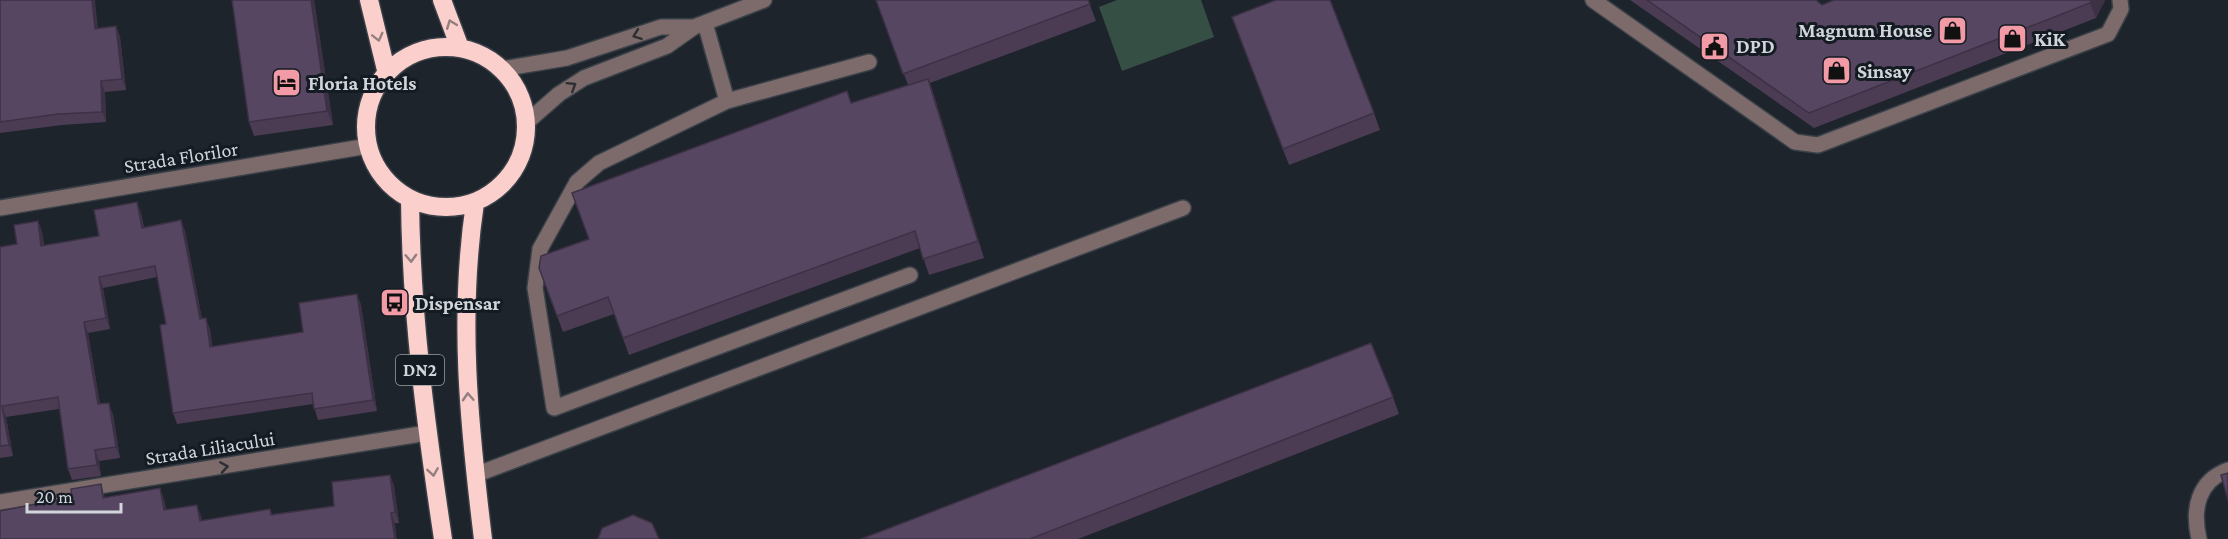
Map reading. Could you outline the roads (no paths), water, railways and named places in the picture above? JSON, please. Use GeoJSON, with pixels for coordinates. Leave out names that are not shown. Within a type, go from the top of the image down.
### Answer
{"type":"FeatureCollection","features":[{"type":"Feature","properties":{"kind":"highway"},"geometry":{"type":"LineString","coordinates":[[369,0],[387,74]]}},
{"type":"Feature","properties":{"kind":"highway"},"geometry":{"type":"LineString","coordinates":[[442,0],[460,48]]}},
{"type":"Feature","properties":{"kind":"highway"},"geometry":{"type":"LineString","coordinates":[[440,47],[460,48],[483,56],[502,69],[514,85],[523,102],[526,122],[524,147],[514,171],[497,190],[476,203],[454,207],[431,207],[410,199],[391,186],[377,168],[368,146],[367,121],[373,96],[387,74],[402,61],[420,52],[440,47]]}},
{"type":"Feature","properties":{"kind":"highway","name":"DN2"},"geometry":{"type":"LineString","coordinates":[[410,199],[412,288],[427,433],[443,539]]}},
{"type":"Feature","properties":{"kind":"highway","name":"DN2"},"geometry":{"type":"LineString","coordinates":[[476,203],[468,257],[465,314],[475,475],[483,539]]}},
{"type":"Feature","properties":{"kind":"street"},"geometry":{"type":"LineString","coordinates":[[526,122],[559,94],[584,78],[667,46],[700,25],[764,0]]}},
{"type":"Feature","properties":{"kind":"street"},"geometry":{"type":"LineString","coordinates":[[1593,0],[1795,142],[1818,145],[2108,34],[2121,9],[2120,0]]}},
{"type":"Feature","properties":{"kind":"street"},"geometry":{"type":"LineString","coordinates":[[502,69],[567,58],[661,27],[700,25]]}},
{"type":"Feature","properties":{"kind":"street"},"geometry":{"type":"LineString","coordinates":[[700,25],[728,101]]}},
{"type":"Feature","properties":{"kind":"street"},"geometry":{"type":"LineString","coordinates":[[869,62],[728,101],[598,163],[577,182],[557,214],[540,249],[535,288],[554,408],[910,275]]}},
{"type":"Feature","properties":{"kind":"street","name":"Strada Florilor"},"geometry":{"type":"LineString","coordinates":[[0,208],[368,146]]}},
{"type":"Feature","properties":{"kind":"street"},"geometry":{"type":"LineString","coordinates":[[475,475],[1183,208]]}},
{"type":"Feature","properties":{"kind":"street","name":"Strada Liliacului"},"geometry":{"type":"LineString","coordinates":[[0,502],[427,433]]}},
{"type":"Feature","properties":{"kind":"street"},"geometry":{"type":"LineString","coordinates":[[2199,539],[2196,526],[2197,499],[2221,472]]}},
{"type":"Feature","properties":{"kind":"place","name":"Magnum House"},"geometry":{"type":"Point","coordinates":[1953,30]}},
{"type":"Feature","properties":{"kind":"place","name":"KiK"},"geometry":{"type":"Point","coordinates":[2013,39]}},
{"type":"Feature","properties":{"kind":"place","name":"DPD"},"geometry":{"type":"Point","coordinates":[1715,46]}},
{"type":"Feature","properties":{"kind":"place","name":"Sinsay"},"geometry":{"type":"Point","coordinates":[1836,71]}},
{"type":"Feature","properties":{"kind":"place","name":"Floria Hotels"},"geometry":{"type":"Point","coordinates":[287,83]}},
{"type":"Feature","properties":{"kind":"place","name":"Dispensar"},"geometry":{"type":"Point","coordinates":[394,303]}}]}
